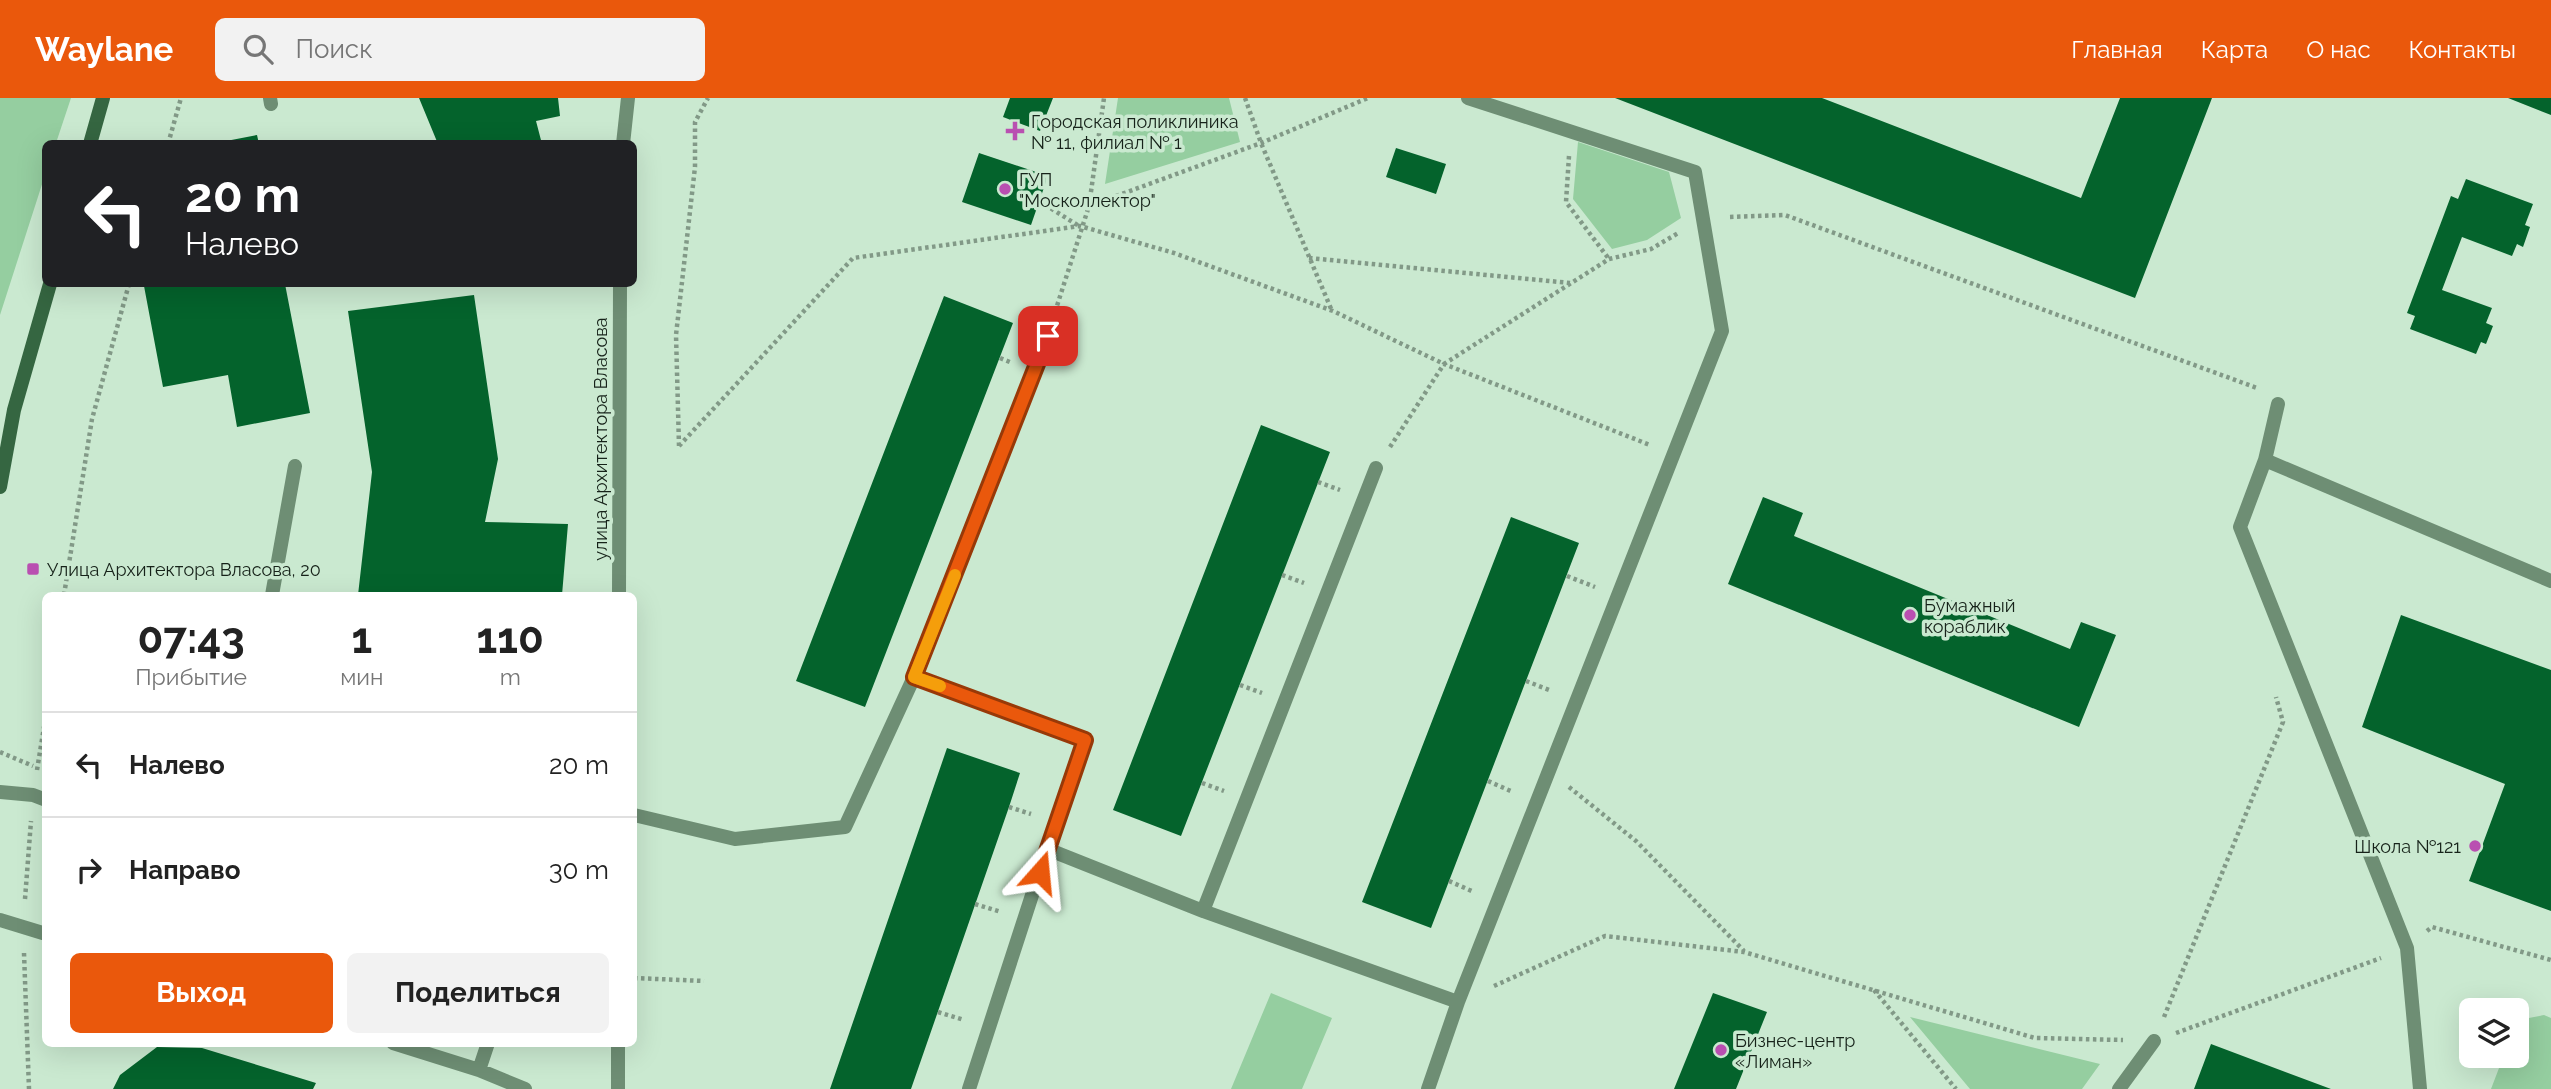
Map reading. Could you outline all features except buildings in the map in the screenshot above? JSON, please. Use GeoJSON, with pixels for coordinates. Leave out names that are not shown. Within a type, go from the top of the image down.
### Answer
{"type":"FeatureCollection","features":[{"type":"Feature","properties":{"kind":"street"},"geometry":{"type":"LineString","coordinates":[[91,140],[103,98]]}},
{"type":"Feature","properties":{"kind":"street"},"geometry":{"type":"LineString","coordinates":[[623,140],[628,98]]}},
{"type":"Feature","properties":{"kind":"street"},"geometry":{"type":"LineString","coordinates":[[1428,1089],[1458,1002],[1722,331],[1705,218],[1695,172],[1468,98]]}},
{"type":"Feature","properties":{"kind":"street"},"geometry":{"type":"LineString","coordinates":[[0,487],[14,410],[49,287]]}},
{"type":"Feature","properties":{"kind":"street","name":"улица Архитектора Власова"},"geometry":{"type":"LineString","coordinates":[[619,592],[620,287]]}},
{"type":"Feature","properties":{"kind":"street"},"geometry":{"type":"LineString","coordinates":[[637,816],[735,839],[845,827],[914,677],[1048,336]]}},
{"type":"Feature","properties":{"kind":"street"},"geometry":{"type":"LineString","coordinates":[[2278,404],[2264,460],[2240,527],[2407,948],[2420,1089]]}},
{"type":"Feature","properties":{"kind":"street"},"geometry":{"type":"LineString","coordinates":[[2264,460],[2551,581]]}},
{"type":"Feature","properties":{"kind":"street"},"geometry":{"type":"LineString","coordinates":[[273,592],[295,466]]}},
{"type":"Feature","properties":{"kind":"street"},"geometry":{"type":"LineString","coordinates":[[1203,911],[1376,468]]}},
{"type":"Feature","properties":{"kind":"street"},"geometry":{"type":"LineString","coordinates":[[914,677],[1085,740],[969,1089]]}},
{"type":"Feature","properties":{"kind":"street"},"geometry":{"type":"LineString","coordinates":[[0,792],[42,798]]}},
{"type":"Feature","properties":{"kind":"street"},"geometry":{"type":"LineString","coordinates":[[1047,849],[1203,911],[1458,1002]]}},
{"type":"Feature","properties":{"kind":"street"},"geometry":{"type":"LineString","coordinates":[[0,920],[42,933]]}},
{"type":"Feature","properties":{"kind":"street"},"geometry":{"type":"LineString","coordinates":[[2119,1089],[2154,1041]]}},
{"type":"Feature","properties":{"kind":"street"},"geometry":{"type":"LineString","coordinates":[[406,1047],[480,1070],[525,1089]]}},
{"type":"Feature","properties":{"kind":"street"},"geometry":{"type":"LineString","coordinates":[[480,1070],[487,1047]]}},
{"type":"Feature","properties":{"kind":"street"},"geometry":{"type":"LineString","coordinates":[[618,1047],[618,1089]]}},
{"type":"Feature","properties":{"kind":"path"},"geometry":{"type":"LineString","coordinates":[[169,140],[181,98]]}},
{"type":"Feature","properties":{"kind":"path"},"geometry":{"type":"LineString","coordinates":[[708,98],[695,122],[695,167],[676,335],[679,446],[853,258],[1080,226]]}},
{"type":"Feature","properties":{"kind":"path"},"geometry":{"type":"LineString","coordinates":[[1048,336],[1080,226],[1089,206],[1104,98]]}},
{"type":"Feature","properties":{"kind":"path"},"geometry":{"type":"LineString","coordinates":[[1245,98],[1261,143],[1333,311]]}},
{"type":"Feature","properties":{"kind":"path"},"geometry":{"type":"LineString","coordinates":[[1089,206],[1261,143],[1368,98]]}},
{"type":"Feature","properties":{"kind":"path"},"geometry":{"type":"LineString","coordinates":[[1570,131],[1566,202],[1609,259]]}},
{"type":"Feature","properties":{"kind":"path"},"geometry":{"type":"LineString","coordinates":[[1039,201],[1080,226],[1174,253],[1333,311],[1444,364],[1673,454]]}},
{"type":"Feature","properties":{"kind":"path"},"geometry":{"type":"LineString","coordinates":[[1376,468],[1444,364],[1609,259],[1651,249],[1705,218],[1786,215],[2261,390],[2278,404]]}},
{"type":"Feature","properties":{"kind":"path"},"geometry":{"type":"LineString","coordinates":[[1309,258],[1571,283]]}},
{"type":"Feature","properties":{"kind":"path"},"geometry":{"type":"LineString","coordinates":[[64,592],[92,419],[128,287]]}},
{"type":"Feature","properties":{"kind":"path"},"geometry":{"type":"LineString","coordinates":[[2154,1041],[2283,722],[2272,684]]}},
{"type":"Feature","properties":{"kind":"path"},"geometry":{"type":"LineString","coordinates":[[0,752],[37,768],[42,739]]}},
{"type":"Feature","properties":{"kind":"path"},"geometry":{"type":"LineString","coordinates":[[1550,771],[1636,841],[1744,952]]}},
{"type":"Feature","properties":{"kind":"path"},"geometry":{"type":"LineString","coordinates":[[1458,1002],[1605,936],[1744,952],[2035,1038],[2154,1041],[2407,948],[2432,927],[2551,960]]}},
{"type":"Feature","properties":{"kind":"path"},"geometry":{"type":"LineString","coordinates":[[637,978],[704,981]]}},
{"type":"Feature","properties":{"kind":"path"},"geometry":{"type":"LineString","coordinates":[[1874,990],[1956,1089]]}},
{"type":"Feature","properties":{"kind":"green space"},"geometry":{"type":"Polygon","coordinates":[[[0,98],[71,98],[57,140],[42,140],[42,184],[0,315],[0,98]]]}},
{"type":"Feature","properties":{"kind":"green space"},"geometry":{"type":"Polygon","coordinates":[[[1118,98],[1229,98],[1240,142],[1105,184],[1118,98]]]}},
{"type":"Feature","properties":{"kind":"green space"},"geometry":{"type":"Polygon","coordinates":[[[1578,142],[1669,172],[1681,218],[1647,240],[1612,249],[1573,199],[1578,142]]]}},
{"type":"Feature","properties":{"kind":"green space"},"geometry":{"type":"Polygon","coordinates":[[[1271,993],[1332,1018],[1302,1089],[1231,1089],[1271,993]]]}},
{"type":"Feature","properties":{"kind":"green space"},"geometry":{"type":"Polygon","coordinates":[[[2544,1015],[2551,1018],[2551,1089],[2491,1089],[2499,1068],[2529,1068],[2529,1018],[2544,1015]]]}},
{"type":"Feature","properties":{"kind":"green space"},"geometry":{"type":"Polygon","coordinates":[[[1910,1017],[2100,1064],[2082,1089],[1970,1089],[1910,1017]]]}},
{"type":"Feature","properties":{"kind":"slow traffic"},"geometry":{"type":"LineString","coordinates":[[940,686],[914,677],[955,575]]}},
{"type":"Feature","properties":{"kind":"place","name":"Городская поликлиника № 11, филиал № 1"},"geometry":{"type":"Point","coordinates":[1015,131]}},
{"type":"Feature","properties":{"kind":"place","name":"ГУП \"Москоллектор\""},"geometry":{"type":"Point","coordinates":[1005,189]}},
{"type":"Feature","properties":{"kind":"place","name":"Улица Архитектора Власова, 20"},"geometry":{"type":"Point","coordinates":[33,569]}},
{"type":"Feature","properties":{"kind":"place","name":"Бумажный кораблик"},"geometry":{"type":"Point","coordinates":[1910,615]}},
{"type":"Feature","properties":{"kind":"place","name":"Школа №121"},"geometry":{"type":"Point","coordinates":[2475,846]}},
{"type":"Feature","properties":{"kind":"place","name":"Бизнес-центр «Лиман»"},"geometry":{"type":"Point","coordinates":[1721,1050]}},
{"type":"Feature","properties":{"kind":"route"},"geometry":{"type":"LineString","coordinates":[[1040,872],[1085,740],[914,677],[1048,336]]}}]}
